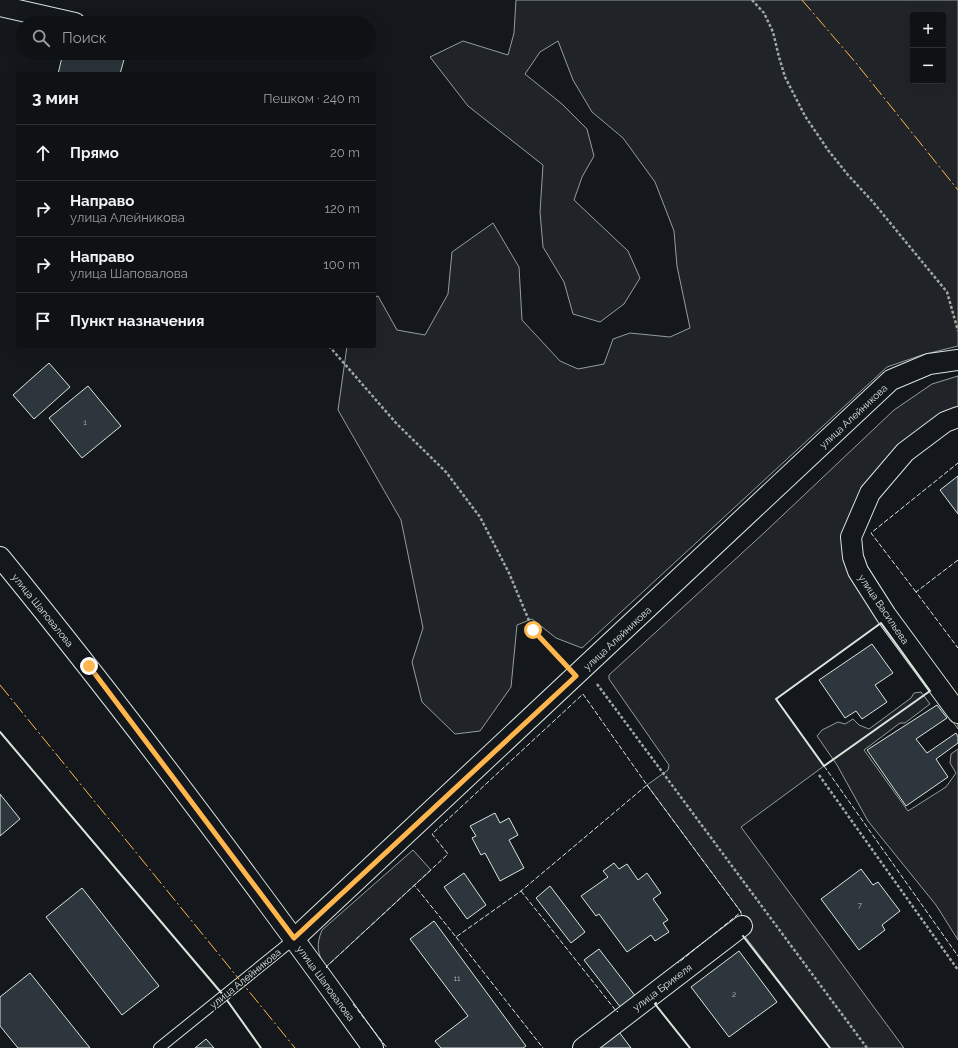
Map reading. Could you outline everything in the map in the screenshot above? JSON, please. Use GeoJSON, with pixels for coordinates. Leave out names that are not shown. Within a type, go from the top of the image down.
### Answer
{"type":"FeatureCollection","features":[{"type":"Feature","properties":{"kind":"street"},"geometry":{"type":"LineString","coordinates":[[0,6],[44,16]]}},
{"type":"Feature","properties":{"kind":"street","name":"улица Алейникова"},"geometry":{"type":"LineString","coordinates":[[294,938],[891,380],[929,364],[958,360]]}},
{"type":"Feature","properties":{"kind":"street","name":"улица Васильева"},"geometry":{"type":"LineString","coordinates":[[958,417],[945,422],[906,452],[870,493],[851,537],[853,557],[858,571],[886,615],[958,713]]}},
{"type":"Feature","properties":{"kind":"street","name":"улица Шаповалова"},"geometry":{"type":"LineString","coordinates":[[0,557],[89,666],[294,938],[373,1048]]}},
{"type":"Feature","properties":{"kind":"street","name":"улица Брикеля"},"geometry":{"type":"LineString","coordinates":[[583,1048],[742,926]]}},
{"type":"Feature","properties":{"kind":"lane","name":"улица Алейникова"},"geometry":{"type":"LineString","coordinates":[[159,1048],[294,938]]}},
{"type":"Feature","properties":{"kind":"path"},"geometry":{"type":"LineString","coordinates":[[752,0],[764,13],[773,32],[786,77],[805,116],[843,169],[873,202],[947,292],[958,331]]}},
{"type":"Feature","properties":{"kind":"path"},"geometry":{"type":"LineString","coordinates":[[331,348],[396,423],[446,472],[480,517],[510,573],[533,630],[580,672],[867,1048]]}},
{"type":"Feature","properties":{"kind":"path"},"geometry":{"type":"LineString","coordinates":[[819,775],[958,970]]}},
{"type":"Feature","properties":{"kind":"shaded area"},"geometry":{"type":"Polygon","coordinates":[[[516,0],[958,0],[958,346],[922,355],[887,367],[582,648],[556,638],[532,619],[517,625],[511,687],[480,731],[455,734],[422,702],[412,662],[423,628],[401,520],[338,410],[347,348],[376,348],[376,296],[378,296],[397,330],[425,335],[448,294],[452,252],[493,223],[519,267],[522,320],[560,361],[578,369],[604,364],[613,339],[630,333],[670,337],[690,328],[677,266],[674,231],[655,182],[623,138],[592,112],[573,80],[558,41],[540,52],[525,74],[562,104],[587,129],[594,156],[582,177],[574,200],[628,251],[640,278],[624,304],[600,322],[573,314],[564,282],[543,247],[540,212],[543,165],[468,106],[430,57],[463,41],[508,55],[514,33],[516,0]]]}},
{"type":"Feature","properties":{"kind":"shaded area"},"geometry":{"type":"Polygon","coordinates":[[[958,376],[958,412],[943,417],[848,537],[958,719],[958,729],[881,623],[776,699],[824,766],[741,827],[904,1048],[830,1048],[744,935],[741,912],[647,785],[668,770],[669,765],[609,679],[609,675],[765,532],[894,410],[932,384],[958,376]]]}},
{"type":"Feature","properties":{"kind":"shaded area"},"geometry":{"type":"Polygon","coordinates":[[[921,692],[930,704],[905,723],[900,723],[864,750],[908,811],[946,787],[956,773],[950,763],[951,754],[958,749],[958,940],[936,905],[868,821],[837,765],[817,736],[822,730],[838,722],[845,724],[853,719],[859,725],[869,729],[911,698],[914,693],[921,692]]]}},
{"type":"Feature","properties":{"kind":"shaded area"},"geometry":{"type":"Polygon","coordinates":[[[413,850],[431,870],[326,967],[318,949],[322,930],[413,850]]]}},
{"type":"Feature","properties":{"kind":"building"},"geometry":{"type":"Polygon","coordinates":[[[61,60],[124,60],[121,72],[58,72],[61,60]]]}},
{"type":"Feature","properties":{"kind":"building"},"geometry":{"type":"Polygon","coordinates":[[[49,363],[70,387],[34,419],[13,395],[49,363]]]}},
{"type":"Feature","properties":{"kind":"building"},"geometry":{"type":"Polygon","coordinates":[[[88,386],[121,426],[82,458],[49,418],[88,386]]]}},
{"type":"Feature","properties":{"kind":"building"},"geometry":{"type":"Polygon","coordinates":[[[958,476],[958,514],[940,490],[958,476]]]}},
{"type":"Feature","properties":{"kind":"building"},"geometry":{"type":"Polygon","coordinates":[[[872,644],[893,673],[875,685],[887,702],[862,719],[856,711],[845,718],[819,680],[872,644]]]}},
{"type":"Feature","properties":{"kind":"building"},"geometry":{"type":"Polygon","coordinates":[[[937,705],[947,718],[916,739],[927,753],[956,733],[958,743],[936,759],[948,777],[906,806],[867,750],[937,705]]]}},
{"type":"Feature","properties":{"kind":"building"},"geometry":{"type":"Polygon","coordinates":[[[0,794],[20,819],[0,836],[0,794]]]}},
{"type":"Feature","properties":{"kind":"building"},"geometry":{"type":"Polygon","coordinates":[[[495,813],[500,823],[509,818],[518,835],[509,840],[524,868],[500,881],[485,853],[481,855],[472,838],[476,836],[470,826],[495,813]]]}},
{"type":"Feature","properties":{"kind":"building"},"geometry":{"type":"Polygon","coordinates":[[[614,863],[619,869],[627,864],[638,880],[647,873],[661,893],[653,899],[668,920],[663,923],[669,932],[655,941],[651,935],[627,952],[599,914],[596,916],[581,896],[608,877],[603,871],[614,863]]]}},
{"type":"Feature","properties":{"kind":"building"},"geometry":{"type":"Polygon","coordinates":[[[861,869],[873,885],[878,882],[900,911],[882,925],[885,930],[859,950],[821,899],[861,869]]]}},
{"type":"Feature","properties":{"kind":"building"},"geometry":{"type":"Polygon","coordinates":[[[464,873],[486,905],[467,919],[444,887],[464,873]]]}},
{"type":"Feature","properties":{"kind":"building"},"geometry":{"type":"Polygon","coordinates":[[[550,886],[585,932],[571,943],[536,898],[550,886]]]}},
{"type":"Feature","properties":{"kind":"building"},"geometry":{"type":"Polygon","coordinates":[[[82,888],[159,986],[122,1015],[46,917],[82,888]]]}},
{"type":"Feature","properties":{"kind":"building"},"geometry":{"type":"Polygon","coordinates":[[[434,921],[526,1046],[523,1048],[441,1048],[435,1041],[468,1016],[410,939],[434,921]]]}},
{"type":"Feature","properties":{"kind":"building"},"geometry":{"type":"Polygon","coordinates":[[[599,949],[636,997],[621,1008],[584,960],[599,949]]]}},
{"type":"Feature","properties":{"kind":"building"},"geometry":{"type":"Polygon","coordinates":[[[739,951],[777,1002],[729,1037],[691,987],[739,951]]]}},
{"type":"Feature","properties":{"kind":"building"},"geometry":{"type":"Polygon","coordinates":[[[30,973],[90,1048],[18,1048],[0,1026],[0,997],[30,973]]]}},
{"type":"Feature","properties":{"kind":"building"},"geometry":{"type":"Polygon","coordinates":[[[619,1032],[631,1048],[599,1048],[619,1032]]]}},
{"type":"Feature","properties":{"kind":"building"},"geometry":{"type":"Polygon","coordinates":[[[206,1039],[214,1048],[195,1048],[206,1039]]]}},
{"type":"Feature","properties":{"kind":"fence"},"geometry":{"type":"LineString","coordinates":[[916,592],[871,533],[958,463]]}},
{"type":"Feature","properties":{"kind":"fence"},"geometry":{"type":"LineString","coordinates":[[958,560],[916,592],[958,648]]}},
{"type":"Feature","properties":{"kind":"fence"},"geometry":{"type":"LineString","coordinates":[[327,968],[326,967],[448,854],[432,834],[583,694],[647,785],[521,891],[456,937],[415,886]]}},
{"type":"Feature","properties":{"kind":"fence"},"geometry":{"type":"LineString","coordinates":[[824,766],[958,956]]}},
{"type":"Feature","properties":{"kind":"fence"},"geometry":{"type":"LineString","coordinates":[[647,785],[741,912],[678,963]]}},
{"type":"Feature","properties":{"kind":"fence"},"geometry":{"type":"LineString","coordinates":[[521,891],[617,1012],[618,1011]]}},
{"type":"Feature","properties":{"kind":"fence"},"geometry":{"type":"LineString","coordinates":[[456,937],[543,1048]]}},
{"type":"Feature","properties":{"kind":"fence"},"geometry":{"type":"LineString","coordinates":[[353,1004],[387,1048]]}},
{"type":"Feature","properties":{"kind":"wall"},"geometry":{"type":"LineString","coordinates":[[881,623],[930,691],[824,766],[776,699],[881,623]]}},
{"type":"Feature","properties":{"kind":"wall"},"geometry":{"type":"LineString","coordinates":[[0,732],[224,996],[261,1048]]}},
{"type":"Feature","properties":{"kind":"wall"},"geometry":{"type":"LineString","coordinates":[[743,936],[830,1048]]}},
{"type":"Feature","properties":{"kind":"wall"},"geometry":{"type":"LineString","coordinates":[[656,1003],[655,1004],[690,1048]]}},
{"type":"Feature","properties":{"kind":"power"},"geometry":{"type":"LineString","coordinates":[[802,0],[856,63],[958,190]]}},
{"type":"Feature","properties":{"kind":"power"},"geometry":{"type":"LineString","coordinates":[[0,685],[295,1048]]}},
{"type":"Feature","properties":{"kind":"route"},"geometry":{"type":"LineString","coordinates":[[89,666],[294,938],[576,676],[533,630]]}}]}
